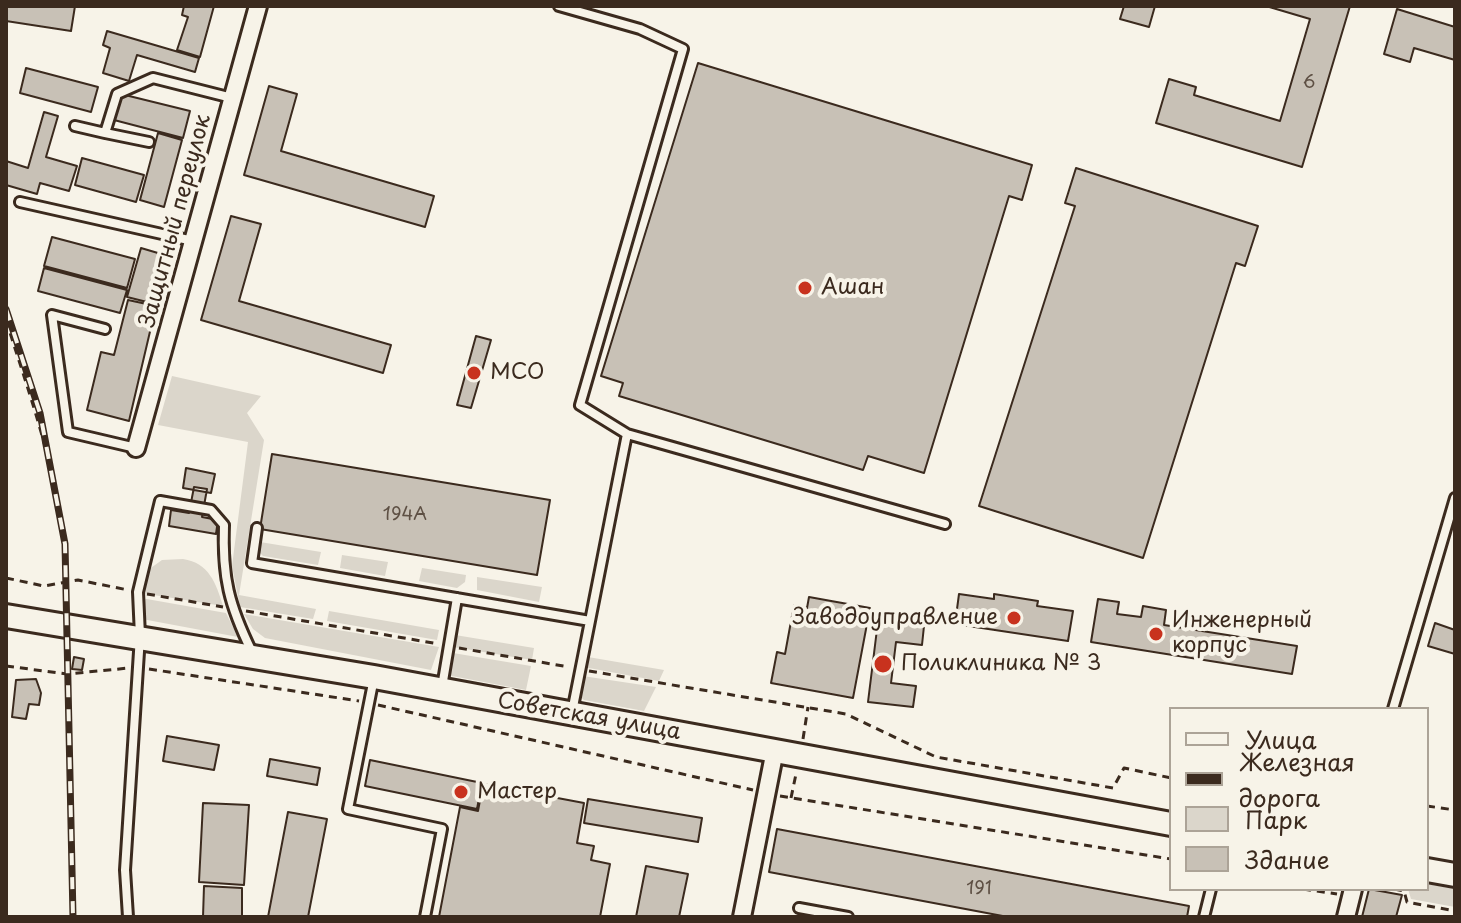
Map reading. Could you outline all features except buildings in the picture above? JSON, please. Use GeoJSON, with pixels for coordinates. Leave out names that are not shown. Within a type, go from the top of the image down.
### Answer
{"type":"FeatureCollection","features":[{"type":"Feature","properties":{"kind":"main road","name":"Советская улица"},"geometry":{"type":"LineString","coordinates":[[6,616],[374,677],[1169,824]]}},
{"type":"Feature","properties":{"kind":"main road"},"geometry":{"type":"LineString","coordinates":[[1429,870],[1455,875]]}},
{"type":"Feature","properties":{"kind":"street","name":"Защитный переулок"},"geometry":{"type":"LineString","coordinates":[[136,448],[258,6]]}},
{"type":"Feature","properties":{"kind":"street"},"geometry":{"type":"LineString","coordinates":[[742,917],[775,750]]}},
{"type":"Feature","properties":{"kind":"street"},"geometry":{"type":"LineString","coordinates":[[1346,917],[1352,891]]}},
{"type":"Feature","properties":{"kind":"lane"},"geometry":{"type":"LineString","coordinates":[[559,6],[640,29],[683,49],[580,405],[627,434],[945,524]]}},
{"type":"Feature","properties":{"kind":"lane"},"geometry":{"type":"LineString","coordinates":[[105,133],[117,94],[153,78],[233,98]]}},
{"type":"Feature","properties":{"kind":"lane"},"geometry":{"type":"LineString","coordinates":[[75,126],[149,142]]}},
{"type":"Feature","properties":{"kind":"lane"},"geometry":{"type":"LineString","coordinates":[[20,202],[193,241]]}},
{"type":"Feature","properties":{"kind":"lane"},"geometry":{"type":"LineString","coordinates":[[105,329],[52,315],[68,432],[136,448]]}},
{"type":"Feature","properties":{"kind":"lane"},"geometry":{"type":"LineString","coordinates":[[572,713],[627,434]]}},
{"type":"Feature","properties":{"kind":"lane"},"geometry":{"type":"LineString","coordinates":[[1394,707],[1455,498]]}},
{"type":"Feature","properties":{"kind":"lane"},"geometry":{"type":"LineString","coordinates":[[128,917],[125,870],[140,636],[138,592],[160,501],[211,510],[224,525],[223,571],[232,609],[254,656]]}},
{"type":"Feature","properties":{"kind":"lane"},"geometry":{"type":"LineString","coordinates":[[257,528],[252,563],[590,621]]}},
{"type":"Feature","properties":{"kind":"lane"},"geometry":{"type":"LineString","coordinates":[[441,690],[457,598]]}},
{"type":"Feature","properties":{"kind":"lane"},"geometry":{"type":"LineString","coordinates":[[374,677],[348,809],[442,829],[425,917]]}},
{"type":"Feature","properties":{"kind":"lane"},"geometry":{"type":"LineString","coordinates":[[1204,917],[1210,891]]}},
{"type":"Feature","properties":{"kind":"lane"},"geometry":{"type":"LineString","coordinates":[[799,908],[848,917]]}},
{"type":"Feature","properties":{"kind":"path"},"geometry":{"type":"LineString","coordinates":[[6,320],[50,458],[66,543],[66,582]]}},
{"type":"Feature","properties":{"kind":"path"},"geometry":{"type":"LineString","coordinates":[[6,578],[44,586],[78,580],[846,714],[936,757],[1113,788],[1124,768],[1169,778]]}},
{"type":"Feature","properties":{"kind":"path"},"geometry":{"type":"LineString","coordinates":[[6,666],[67,674],[137,668],[370,703],[766,793],[1169,859]]}},
{"type":"Feature","properties":{"kind":"path"},"geometry":{"type":"LineString","coordinates":[[1429,806],[1455,810]]}},
{"type":"Feature","properties":{"kind":"path"},"geometry":{"type":"LineString","coordinates":[[1317,891],[1339,894],[1340,891]]}},
{"type":"Feature","properties":{"kind":"path"},"geometry":{"type":"LineString","coordinates":[[1404,891],[1407,902],[1455,911]]}},
{"type":"Feature","properties":{"kind":"green space"},"geometry":{"type":"Polygon","coordinates":[[[172,376],[261,396],[247,413],[264,440],[239,595],[316,609],[313,619],[240,607],[232,566],[248,442],[158,425],[172,376]]]}},
{"type":"Feature","properties":{"kind":"green space"},"geometry":{"type":"Polygon","coordinates":[[[260,542],[321,552],[318,565],[263,556],[259,552],[260,542]]]}},
{"type":"Feature","properties":{"kind":"green space"},"geometry":{"type":"Polygon","coordinates":[[[342,555],[388,562],[385,576],[340,568],[342,555]]]}},
{"type":"Feature","properties":{"kind":"green space"},"geometry":{"type":"Polygon","coordinates":[[[183,559],[199,565],[210,575],[223,606],[141,593],[148,570],[162,560],[183,559]]]}},
{"type":"Feature","properties":{"kind":"green space"},"geometry":{"type":"Polygon","coordinates":[[[422,568],[466,575],[465,582],[457,588],[419,581],[422,568]]]}},
{"type":"Feature","properties":{"kind":"green space"},"geometry":{"type":"Polygon","coordinates":[[[477,577],[542,587],[539,602],[477,590],[477,577]]]}},
{"type":"Feature","properties":{"kind":"green space"},"geometry":{"type":"Polygon","coordinates":[[[141,598],[226,613],[238,637],[142,619],[141,598]]]}},
{"type":"Feature","properties":{"kind":"green space"},"geometry":{"type":"Polygon","coordinates":[[[329,611],[439,630],[437,640],[327,621],[329,611]]]}},
{"type":"Feature","properties":{"kind":"green space"},"geometry":{"type":"Polygon","coordinates":[[[244,614],[439,647],[431,670],[265,638],[253,629],[244,614]]]}},
{"type":"Feature","properties":{"kind":"green space"},"geometry":{"type":"Polygon","coordinates":[[[449,634],[534,648],[532,660],[447,646],[449,634]]]}},
{"type":"Feature","properties":{"kind":"green space"},"geometry":{"type":"Polygon","coordinates":[[[447,652],[531,666],[526,690],[452,676],[446,673],[447,652]]]}},
{"type":"Feature","properties":{"kind":"green space"},"geometry":{"type":"Polygon","coordinates":[[[588,657],[664,670],[659,681],[578,666],[588,657]]]}},
{"type":"Feature","properties":{"kind":"green space"},"geometry":{"type":"Polygon","coordinates":[[[576,675],[656,687],[644,711],[584,700],[576,693],[576,675]]]}},
{"type":"Feature","properties":{"kind":"green space"},"geometry":{"type":"Polygon","coordinates":[[[1429,884],[1455,889],[1455,907],[1411,899],[1409,891],[1429,891],[1429,884]]]}},
{"type":"Feature","properties":{"kind":"railway"},"geometry":{"type":"LineString","coordinates":[[6,309],[40,413],[65,544],[73,917]]}},
{"type":"Feature","properties":{"kind":"place","name":"Ашан"},"geometry":{"type":"Point","coordinates":[805,288]}},
{"type":"Feature","properties":{"kind":"place","name":"МСО"},"geometry":{"type":"Point","coordinates":[474,373]}},
{"type":"Feature","properties":{"kind":"place","name":"Заводоуправление"},"geometry":{"type":"Point","coordinates":[1014,618]}},
{"type":"Feature","properties":{"kind":"place","name":"Инженерный корпус"},"geometry":{"type":"Point","coordinates":[1156,634]}},
{"type":"Feature","properties":{"kind":"place","name":"Поликлиника № 3"},"geometry":{"type":"Point","coordinates":[883,664]}},
{"type":"Feature","properties":{"kind":"place","name":"Мастер"},"geometry":{"type":"Point","coordinates":[461,792]}}]}
